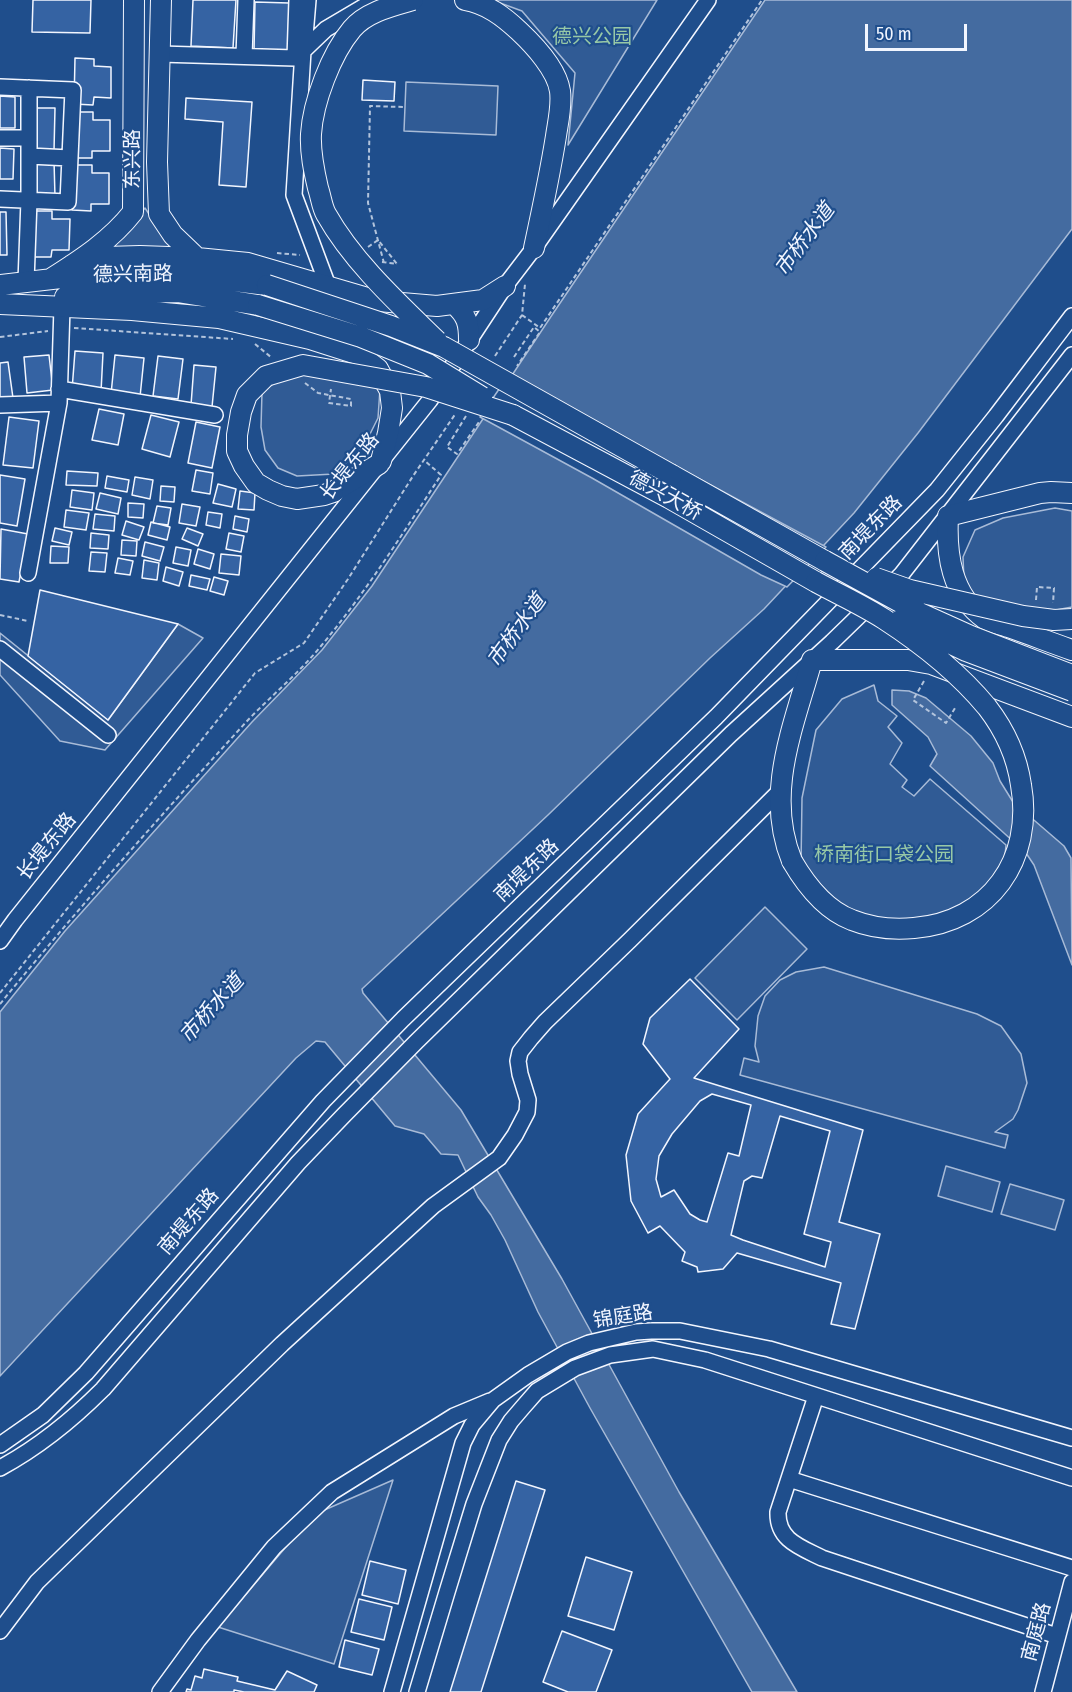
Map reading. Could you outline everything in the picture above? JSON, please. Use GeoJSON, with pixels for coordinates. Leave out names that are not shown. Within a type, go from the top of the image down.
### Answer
{"type":"FeatureCollection","features":[{"type":"Feature","properties":{"kind":"main road","name":"东兴路"},"geometry":{"type":"LineString","coordinates":[[52,278],[110,237],[133,212],[134,0]]}},
{"type":"Feature","properties":{"kind":"main road","name":"东兴路"},"geometry":{"type":"LineString","coordinates":[[161,0],[159,214],[173,235],[197,258]]}},
{"type":"Feature","properties":{"kind":"main road"},"geometry":{"type":"LineString","coordinates":[[413,0],[370,15],[353,28],[335,54],[322,83],[311,134],[313,168],[325,211],[339,235],[394,298],[444,347]]}},
{"type":"Feature","properties":{"kind":"main road"},"geometry":{"type":"LineString","coordinates":[[465,0],[491,8],[510,22],[538,51],[554,74],[560,89],[560,105],[551,167],[531,253]]}},
{"type":"Feature","properties":{"kind":"main road"},"geometry":{"type":"LineString","coordinates":[[72,265],[106,257],[140,256],[248,263],[375,300],[437,306],[483,300],[505,286]]}},
{"type":"Feature","properties":{"kind":"main road","name":"德兴南路"},"geometry":{"type":"LineString","coordinates":[[0,285],[87,275],[176,274],[267,285]]}},
{"type":"Feature","properties":{"kind":"main road","name":"德兴大桥"},"geometry":{"type":"LineString","coordinates":[[267,285],[391,326],[444,347],[920,613],[971,636],[1072,675]]}},
{"type":"Feature","properties":{"kind":"main road","name":"德兴南路"},"geometry":{"type":"LineString","coordinates":[[0,304],[89,294],[177,292],[258,305]]}},
{"type":"Feature","properties":{"kind":"main road"},"geometry":{"type":"LineString","coordinates":[[0,304],[132,310],[219,318],[310,339],[360,355],[375,355],[389,345],[392,332],[390,320],[375,300]]}},
{"type":"Feature","properties":{"kind":"main road"},"geometry":{"type":"LineString","coordinates":[[454,304],[462,312],[469,325],[469,340]]}},
{"type":"Feature","properties":{"kind":"main road","name":"德兴大桥"},"geometry":{"type":"LineString","coordinates":[[258,305],[361,337],[428,364],[513,415],[659,492],[816,582],[966,651],[1072,691]]}},
{"type":"Feature","properties":{"kind":"main road"},"geometry":{"type":"LineString","coordinates":[[360,355],[378,369],[390,391],[392,408],[380,463],[333,492],[324,495],[297,499],[282,496],[256,483],[237,451],[241,412],[248,395],[266,376],[303,365],[426,387],[513,415]]}},
{"type":"Feature","properties":{"kind":"main road"},"geometry":{"type":"LineString","coordinates":[[1072,493],[1040,493],[948,516],[947,541],[955,581],[966,601],[986,620],[1072,650]]}},
{"type":"Feature","properties":{"kind":"main road"},"geometry":{"type":"LineString","coordinates":[[825,561],[910,590],[1023,616],[1054,620],[1072,619]]}},
{"type":"Feature","properties":{"kind":"main road"},"geometry":{"type":"LineString","coordinates":[[816,582],[883,619],[932,654],[956,675],[987,707],[999,725],[1017,765],[1023,796],[1024,814],[1020,841],[1011,866],[990,896],[972,911],[950,922],[899,930],[880,928],[851,920],[819,898],[805,883],[792,861],[782,828],[780,790],[787,748],[812,660],[908,660],[931,664],[1072,717]]}},
{"type":"Feature","properties":{"kind":"street"},"geometry":{"type":"LineString","coordinates":[[244,56],[246,0]]}},
{"type":"Feature","properties":{"kind":"street"},"geometry":{"type":"LineString","coordinates":[[160,54],[295,58],[297,0]]}},
{"type":"Feature","properties":{"kind":"street"},"geometry":{"type":"LineString","coordinates":[[308,0],[294,195],[328,286]]}},
{"type":"Feature","properties":{"kind":"street"},"geometry":{"type":"LineString","coordinates":[[303,51],[326,28],[375,0]]}},
{"type":"Feature","properties":{"kind":"street","name":"长堤东路"},"geometry":{"type":"LineString","coordinates":[[0,941],[8,921],[430,400],[505,286],[531,253],[708,0]]}},
{"type":"Feature","properties":{"kind":"street"},"geometry":{"type":"LineString","coordinates":[[0,87],[72,90],[68,202],[0,199]]}},
{"type":"Feature","properties":{"kind":"street"},"geometry":{"type":"LineString","coordinates":[[26,282],[29,88]]}},
{"type":"Feature","properties":{"kind":"street"},"geometry":{"type":"LineString","coordinates":[[0,138],[29,138]]}},
{"type":"Feature","properties":{"kind":"street"},"geometry":{"type":"LineString","coordinates":[[29,156],[70,158]]}},
{"type":"Feature","properties":{"kind":"street"},"geometry":{"type":"LineString","coordinates":[[28,573],[59,396],[62,307]]}},
{"type":"Feature","properties":{"kind":"street","name":"南堤东路"},"geometry":{"type":"LineString","coordinates":[[0,1445],[43,1414],[86,1373],[323,1101],[403,1019],[716,717],[937,490],[1072,316]]}},
{"type":"Feature","properties":{"kind":"street"},"geometry":{"type":"LineString","coordinates":[[0,1468],[41,1443],[103,1389],[298,1163],[344,1115],[731,734],[832,642],[901,575],[1067,373],[1072,355]]}},
{"type":"Feature","properties":{"kind":"street"},"geometry":{"type":"LineString","coordinates":[[0,405],[59,396],[214,415]]}},
{"type":"Feature","properties":{"kind":"street"},"geometry":{"type":"LineString","coordinates":[[0,649],[108,735]]}},
{"type":"Feature","properties":{"kind":"street"},"geometry":{"type":"LineString","coordinates":[[0,1631],[37,1582],[282,1344],[433,1206],[499,1158],[527,1112],[528,1100],[518,1061],[520,1052],[545,1022],[780,790]]}},
{"type":"Feature","properties":{"kind":"street","name":"锦庭路"},"geometry":{"type":"LineString","coordinates":[[392,1692],[463,1443],[472,1425],[493,1400],[528,1375],[589,1343],[604,1338],[651,1331],[680,1331],[716,1338],[769,1349],[1072,1438]]}},
{"type":"Feature","properties":{"kind":"street","name":"锦庭路"},"geometry":{"type":"LineString","coordinates":[[417,1692],[474,1504],[499,1440],[511,1421],[537,1391],[575,1368],[610,1355],[652,1349],[705,1360],[1072,1478]]}},
{"type":"Feature","properties":{"kind":"street"},"geometry":{"type":"LineString","coordinates":[[816,1396],[778,1512],[778,1522],[787,1538],[800,1548],[822,1558],[1058,1635]]}},
{"type":"Feature","properties":{"kind":"street"},"geometry":{"type":"LineString","coordinates":[[160,1692],[198,1640],[274,1547],[332,1492],[454,1416],[493,1400]]}},
{"type":"Feature","properties":{"kind":"street"},"geometry":{"type":"LineString","coordinates":[[789,1479],[1072,1568]]}},
{"type":"Feature","properties":{"kind":"street","name":"南庭路"},"geometry":{"type":"LineString","coordinates":[[1043,1692],[1071,1591]]}},
{"type":"Feature","properties":{"kind":"path"},"geometry":{"type":"LineString","coordinates":[[522,315],[540,328],[762,0]]}},
{"type":"Feature","properties":{"kind":"path"},"geometry":{"type":"LineString","coordinates":[[384,262],[368,203],[370,106],[403,107]]}},
{"type":"Feature","properties":{"kind":"path"},"geometry":{"type":"LineString","coordinates":[[366,248],[378,240],[397,264]]}},
{"type":"Feature","properties":{"kind":"path"},"geometry":{"type":"LineString","coordinates":[[277,253],[300,255]]}},
{"type":"Feature","properties":{"kind":"path"},"geometry":{"type":"LineString","coordinates":[[490,363],[522,315],[531,253]]}},
{"type":"Feature","properties":{"kind":"path"},"geometry":{"type":"LineString","coordinates":[[377,262],[383,269]]}},
{"type":"Feature","properties":{"kind":"path"},"geometry":{"type":"LineString","coordinates":[[0,337],[78,327],[239,340]]}},
{"type":"Feature","properties":{"kind":"path"},"geometry":{"type":"LineString","coordinates":[[514,357],[534,327],[540,332],[517,366]]}},
{"type":"Feature","properties":{"kind":"path"},"geometry":{"type":"LineString","coordinates":[[250,340],[276,360]]}},
{"type":"Feature","properties":{"kind":"path"},"geometry":{"type":"LineString","coordinates":[[301,380],[318,393],[329,395],[340,397],[351,399],[351,406],[329,403],[330,396],[331,389]]}},
{"type":"Feature","properties":{"kind":"path"},"geometry":{"type":"LineString","coordinates":[[0,993],[255,673],[304,643],[457,412]]}},
{"type":"Feature","properties":{"kind":"path"},"geometry":{"type":"LineString","coordinates":[[466,416],[447,447],[457,454],[479,422]]}},
{"type":"Feature","properties":{"kind":"path"},"geometry":{"type":"LineString","coordinates":[[0,1004],[62,928],[249,719],[320,648],[341,622],[370,583],[441,475],[424,460]]}},
{"type":"Feature","properties":{"kind":"path"},"geometry":{"type":"LineString","coordinates":[[1036,605],[1037,587],[1054,588],[1053,605]]}},
{"type":"Feature","properties":{"kind":"path"},"geometry":{"type":"LineString","coordinates":[[0,615],[28,621]]}},
{"type":"Feature","properties":{"kind":"path"},"geometry":{"type":"LineString","coordinates":[[927,676],[913,700],[946,723],[955,708]]}},
{"type":"Feature","properties":{"kind":"shaded area","name":"德兴公园"},"geometry":{"type":"Polygon","coordinates":[[[492,0],[657,0],[568,145],[575,73],[522,11],[492,0]]]}},
{"type":"Feature","properties":{"kind":"shaded area"},"geometry":{"type":"Polygon","coordinates":[[[406,82],[498,86],[496,135],[404,131],[406,82]]]}},
{"type":"Feature","properties":{"kind":"shaded area"},"geometry":{"type":"Polygon","coordinates":[[[145,208],[174,252],[100,254],[125,231],[145,208]]]}},
{"type":"Feature","properties":{"kind":"shaded area"},"geometry":{"type":"Polygon","coordinates":[[[289,373],[351,380],[380,389],[378,418],[364,446],[334,474],[297,476],[278,468],[265,450],[261,427],[262,392],[289,373]]]}},
{"type":"Feature","properties":{"kind":"shaded area"},"geometry":{"type":"Polygon","coordinates":[[[1055,508],[1072,511],[1072,607],[1056,610],[1027,608],[973,595],[964,581],[963,557],[975,530],[1003,518],[1055,508]]]}},
{"type":"Feature","properties":{"kind":"shaded area"},"geometry":{"type":"Polygon","coordinates":[[[178,624],[203,638],[105,750],[60,741],[0,675],[0,633],[108,720],[178,624]]]}},
{"type":"Feature","properties":{"kind":"shaded area","name":"桥南街口袋公园"},"geometry":{"type":"Polygon","coordinates":[[[874,685],[878,701],[897,716],[888,727],[902,743],[890,764],[907,780],[902,787],[914,796],[930,779],[1006,845],[1005,856],[994,885],[934,921],[875,923],[842,907],[801,864],[802,798],[816,730],[842,699],[874,685]]]}},
{"type":"Feature","properties":{"kind":"shaded area"},"geometry":{"type":"Polygon","coordinates":[[[765,907],[807,949],[737,1020],[695,978],[765,907]]]}},
{"type":"Feature","properties":{"kind":"shaded area"},"geometry":{"type":"Polygon","coordinates":[[[824,967],[977,1014],[1001,1026],[1021,1054],[1027,1083],[1013,1119],[995,1132],[1008,1135],[1005,1148],[740,1075],[744,1058],[759,1062],[755,1046],[758,1016],[765,996],[780,980],[796,972],[824,967]]]}},
{"type":"Feature","properties":{"kind":"shaded area"},"geometry":{"type":"Polygon","coordinates":[[[946,1166],[1000,1182],[992,1212],[938,1196],[946,1166]]]}},
{"type":"Feature","properties":{"kind":"shaded area"},"geometry":{"type":"Polygon","coordinates":[[[1010,1184],[1064,1200],[1055,1230],[1001,1214],[1010,1184]]]}},
{"type":"Feature","properties":{"kind":"shaded area"},"geometry":{"type":"Polygon","coordinates":[[[393,1480],[334,1664],[218,1627],[313,1515],[393,1480]]]}},
{"type":"Feature","properties":{"kind":"water","name":"市桥水道"},"geometry":{"type":"Polygon","coordinates":[[[765,0],[1072,0],[1072,229],[918,433],[854,513],[764,609],[362,989],[461,1110],[562,1279],[679,1492],[797,1692],[752,1692],[590,1408],[538,1312],[505,1240],[478,1197],[458,1155],[441,1154],[424,1134],[395,1126],[325,1042],[316,1041],[296,1058],[0,1376],[0,1012],[65,931],[252,722],[322,650],[372,586],[765,0]]]}},
{"type":"Feature","properties":{"kind":"water"},"geometry":{"type":"Polygon","coordinates":[[[892,690],[909,691],[926,698],[971,736],[993,763],[1000,781],[1013,802],[1064,846],[1071,858],[1072,965],[1034,865],[1026,853],[930,766],[937,754],[928,737],[892,705],[892,690]]]}},
{"type":"Feature","properties":{"kind":"pier"},"geometry":{"type":"Polygon","coordinates":[[[508,376],[826,547],[787,587],[761,575],[480,417],[508,376]]]}},
{"type":"Feature","properties":{"kind":"building"},"geometry":{"type":"Polygon","coordinates":[[[33,0],[91,0],[90,33],[32,32],[33,0]]]}},
{"type":"Feature","properties":{"kind":"building"},"geometry":{"type":"Polygon","coordinates":[[[193,0],[236,0],[233,48],[191,46],[193,0]]]}},
{"type":"Feature","properties":{"kind":"building"},"geometry":{"type":"Polygon","coordinates":[[[255,2],[289,3],[288,51],[254,51],[255,2]]]}},
{"type":"Feature","properties":{"kind":"building"},"geometry":{"type":"Polygon","coordinates":[[[75,58],[94,59],[94,66],[111,67],[111,98],[94,97],[93,105],[74,104],[75,58]]]}},
{"type":"Feature","properties":{"kind":"building"},"geometry":{"type":"Polygon","coordinates":[[[363,80],[395,82],[394,101],[362,100],[363,80]]]}},
{"type":"Feature","properties":{"kind":"building"},"geometry":{"type":"Polygon","coordinates":[[[0,96],[15,97],[15,128],[0,128],[0,96]]]}},
{"type":"Feature","properties":{"kind":"building"},"geometry":{"type":"Polygon","coordinates":[[[186,98],[252,102],[246,187],[219,185],[223,122],[185,119],[186,98]]]}},
{"type":"Feature","properties":{"kind":"building"},"geometry":{"type":"Polygon","coordinates":[[[34,108],[55,108],[54,151],[33,151],[34,108]]]}},
{"type":"Feature","properties":{"kind":"building"},"geometry":{"type":"Polygon","coordinates":[[[74,112],[93,112],[93,120],[110,120],[110,151],[92,151],[92,158],[73,158],[74,112]]]}},
{"type":"Feature","properties":{"kind":"building"},"geometry":{"type":"Polygon","coordinates":[[[0,148],[14,149],[13,179],[0,179],[0,148]]]}},
{"type":"Feature","properties":{"kind":"building"},"geometry":{"type":"Polygon","coordinates":[[[32,160],[54,160],[55,197],[33,197],[32,160]]]}},
{"type":"Feature","properties":{"kind":"building"},"geometry":{"type":"Polygon","coordinates":[[[73,165],[92,165],[92,173],[109,173],[109,204],[91,204],[91,211],[72,210],[73,165]]]}},
{"type":"Feature","properties":{"kind":"building"},"geometry":{"type":"Polygon","coordinates":[[[33,211],[52,211],[52,219],[70,219],[69,250],[52,250],[51,257],[32,257],[33,211]]]}},
{"type":"Feature","properties":{"kind":"building"},"geometry":{"type":"Polygon","coordinates":[[[0,212],[6,212],[7,255],[0,255],[0,212]]]}},
{"type":"Feature","properties":{"kind":"building"},"geometry":{"type":"Polygon","coordinates":[[[75,351],[103,353],[101,392],[72,390],[75,351]]]}},
{"type":"Feature","properties":{"kind":"building"},"geometry":{"type":"Polygon","coordinates":[[[49,355],[53,390],[27,393],[24,357],[49,355]]]}},
{"type":"Feature","properties":{"kind":"building"},"geometry":{"type":"Polygon","coordinates":[[[115,355],[144,358],[140,397],[111,394],[115,355]]]}},
{"type":"Feature","properties":{"kind":"building"},"geometry":{"type":"Polygon","coordinates":[[[158,356],[183,359],[178,399],[153,396],[158,356]]]}},
{"type":"Feature","properties":{"kind":"building"},"geometry":{"type":"Polygon","coordinates":[[[8,362],[13,398],[0,400],[0,363],[8,362]]]}},
{"type":"Feature","properties":{"kind":"building"},"geometry":{"type":"Polygon","coordinates":[[[194,365],[216,367],[212,407],[191,405],[194,365]]]}},
{"type":"Feature","properties":{"kind":"building"},"geometry":{"type":"Polygon","coordinates":[[[99,409],[124,414],[118,445],[92,440],[99,409]]]}},
{"type":"Feature","properties":{"kind":"building"},"geometry":{"type":"Polygon","coordinates":[[[151,415],[179,422],[170,457],[142,449],[151,415]]]}},
{"type":"Feature","properties":{"kind":"building"},"geometry":{"type":"Polygon","coordinates":[[[9,417],[39,421],[33,468],[3,465],[9,417]]]}},
{"type":"Feature","properties":{"kind":"building"},"geometry":{"type":"Polygon","coordinates":[[[196,422],[220,427],[212,468],[188,463],[196,422]]]}},
{"type":"Feature","properties":{"kind":"building"},"geometry":{"type":"Polygon","coordinates":[[[196,470],[213,473],[210,494],[192,491],[196,470]]]}},
{"type":"Feature","properties":{"kind":"building"},"geometry":{"type":"Polygon","coordinates":[[[67,471],[98,473],[97,486],[66,485],[67,471]]]}},
{"type":"Feature","properties":{"kind":"building"},"geometry":{"type":"Polygon","coordinates":[[[0,475],[25,479],[17,526],[0,523],[0,475]]]}},
{"type":"Feature","properties":{"kind":"building"},"geometry":{"type":"Polygon","coordinates":[[[107,476],[129,480],[127,492],[105,488],[107,476]]]}},
{"type":"Feature","properties":{"kind":"building"},"geometry":{"type":"Polygon","coordinates":[[[135,477],[153,480],[150,499],[132,495],[135,477]]]}},
{"type":"Feature","properties":{"kind":"building"},"geometry":{"type":"Polygon","coordinates":[[[218,484],[236,489],[232,507],[213,503],[218,484]]]}},
{"type":"Feature","properties":{"kind":"building"},"geometry":{"type":"Polygon","coordinates":[[[161,486],[175,487],[174,502],[160,501],[161,486]]]}},
{"type":"Feature","properties":{"kind":"building"},"geometry":{"type":"Polygon","coordinates":[[[72,490],[94,493],[92,510],[70,507],[72,490]]]}},
{"type":"Feature","properties":{"kind":"building"},"geometry":{"type":"Polygon","coordinates":[[[240,491],[255,493],[254,510],[238,509],[240,491]]]}},
{"type":"Feature","properties":{"kind":"building"},"geometry":{"type":"Polygon","coordinates":[[[100,493],[121,498],[118,514],[96,509],[100,493]]]}},
{"type":"Feature","properties":{"kind":"building"},"geometry":{"type":"Polygon","coordinates":[[[128,503],[144,504],[143,518],[128,517],[128,503]]]}},
{"type":"Feature","properties":{"kind":"building"},"geometry":{"type":"Polygon","coordinates":[[[182,504],[200,507],[196,526],[179,523],[182,504]]]}},
{"type":"Feature","properties":{"kind":"building"},"geometry":{"type":"Polygon","coordinates":[[[157,506],[171,508],[168,525],[153,523],[157,506]]]}},
{"type":"Feature","properties":{"kind":"building"},"geometry":{"type":"Polygon","coordinates":[[[66,510],[89,513],[86,530],[64,527],[66,510]]]}},
{"type":"Feature","properties":{"kind":"building"},"geometry":{"type":"Polygon","coordinates":[[[208,512],[222,514],[220,528],[206,525],[208,512]]]}},
{"type":"Feature","properties":{"kind":"building"},"geometry":{"type":"Polygon","coordinates":[[[95,514],[115,516],[114,531],[93,529],[95,514]]]}},
{"type":"Feature","properties":{"kind":"building"},"geometry":{"type":"Polygon","coordinates":[[[235,516],[249,519],[247,532],[233,529],[235,516]]]}},
{"type":"Feature","properties":{"kind":"building"},"geometry":{"type":"Polygon","coordinates":[[[126,521],[144,527],[139,540],[122,535],[126,521]]]}},
{"type":"Feature","properties":{"kind":"building"},"geometry":{"type":"Polygon","coordinates":[[[151,522],[170,527],[167,540],[148,535],[151,522]]]}},
{"type":"Feature","properties":{"kind":"building"},"geometry":{"type":"Polygon","coordinates":[[[55,528],[72,532],[69,545],[52,541],[55,528]]]}},
{"type":"Feature","properties":{"kind":"building"},"geometry":{"type":"Polygon","coordinates":[[[187,528],[203,534],[198,546],[182,539],[187,528]]]}},
{"type":"Feature","properties":{"kind":"building"},"geometry":{"type":"Polygon","coordinates":[[[1,529],[28,534],[19,582],[0,579],[1,529]]]}},
{"type":"Feature","properties":{"kind":"building"},"geometry":{"type":"Polygon","coordinates":[[[91,533],[109,535],[108,549],[90,548],[91,533]]]}},
{"type":"Feature","properties":{"kind":"building"},"geometry":{"type":"Polygon","coordinates":[[[229,533],[244,536],[241,552],[226,549],[229,533]]]}},
{"type":"Feature","properties":{"kind":"building"},"geometry":{"type":"Polygon","coordinates":[[[122,540],[137,541],[136,556],[121,555],[122,540]]]}},
{"type":"Feature","properties":{"kind":"building"},"geometry":{"type":"Polygon","coordinates":[[[145,542],[164,547],[160,561],[142,556],[145,542]]]}},
{"type":"Feature","properties":{"kind":"building"},"geometry":{"type":"Polygon","coordinates":[[[51,546],[69,547],[68,563],[50,563],[51,546]]]}},
{"type":"Feature","properties":{"kind":"building"},"geometry":{"type":"Polygon","coordinates":[[[176,547],[191,550],[188,566],[173,563],[176,547]]]}},
{"type":"Feature","properties":{"kind":"building"},"geometry":{"type":"Polygon","coordinates":[[[198,549],[214,554],[210,569],[194,564],[198,549]]]}},
{"type":"Feature","properties":{"kind":"building"},"geometry":{"type":"Polygon","coordinates":[[[91,552],[107,553],[105,572],[89,571],[91,552]]]}},
{"type":"Feature","properties":{"kind":"building"},"geometry":{"type":"Polygon","coordinates":[[[221,554],[241,556],[239,575],[219,573],[221,554]]]}},
{"type":"Feature","properties":{"kind":"building"},"geometry":{"type":"Polygon","coordinates":[[[118,558],[133,561],[130,575],[115,573],[118,558]]]}},
{"type":"Feature","properties":{"kind":"building"},"geometry":{"type":"Polygon","coordinates":[[[144,560],[159,563],[157,580],[142,578],[144,560]]]}},
{"type":"Feature","properties":{"kind":"building"},"geometry":{"type":"Polygon","coordinates":[[[166,567],[183,572],[179,586],[163,581],[166,567]]]}},
{"type":"Feature","properties":{"kind":"building"},"geometry":{"type":"Polygon","coordinates":[[[191,575],[210,579],[207,590],[189,586],[191,575]]]}},
{"type":"Feature","properties":{"kind":"building"},"geometry":{"type":"Polygon","coordinates":[[[214,577],[228,581],[224,595],[210,591],[214,577]]]}},
{"type":"Feature","properties":{"kind":"building"},"geometry":{"type":"Polygon","coordinates":[[[40,590],[178,624],[108,720],[28,656],[40,590]]]}},
{"type":"Feature","properties":{"kind":"building"},"geometry":{"type":"Polygon","coordinates":[[[690,979],[739,1029],[694,1078],[863,1130],[839,1222],[880,1234],[855,1329],[831,1324],[841,1283],[737,1253],[723,1269],[698,1272],[697,1267],[682,1261],[685,1252],[660,1226],[648,1233],[631,1201],[626,1155],[638,1114],[670,1079],[643,1044],[650,1018],[690,979]],[[712,1094],[700,1101],[672,1134],[659,1156],[656,1179],[661,1197],[674,1190],[690,1214],[707,1222],[728,1153],[739,1156],[751,1105],[712,1094]],[[780,1116],[762,1178],[752,1176],[744,1181],[731,1235],[825,1267],[831,1242],[804,1234],[830,1131],[780,1116]]]}},
{"type":"Feature","properties":{"kind":"building"},"geometry":{"type":"Polygon","coordinates":[[[516,1481],[545,1490],[481,1692],[450,1692],[516,1481]]]}},
{"type":"Feature","properties":{"kind":"building"},"geometry":{"type":"Polygon","coordinates":[[[586,1557],[632,1572],[614,1630],[568,1616],[586,1557]]]}},
{"type":"Feature","properties":{"kind":"building"},"geometry":{"type":"Polygon","coordinates":[[[370,1561],[406,1570],[398,1604],[362,1595],[370,1561]]]}},
{"type":"Feature","properties":{"kind":"building"},"geometry":{"type":"Polygon","coordinates":[[[359,1599],[392,1607],[384,1640],[351,1632],[359,1599]]]}},
{"type":"Feature","properties":{"kind":"building"},"geometry":{"type":"Polygon","coordinates":[[[562,1631],[612,1650],[596,1692],[568,1692],[543,1682],[562,1631]]]}},
{"type":"Feature","properties":{"kind":"building"},"geometry":{"type":"Polygon","coordinates":[[[345,1640],[379,1649],[372,1675],[339,1667],[345,1640]]]}},
{"type":"Feature","properties":{"kind":"building"},"geometry":{"type":"Polygon","coordinates":[[[204,1669],[238,1677],[237,1681],[275,1690],[287,1671],[317,1685],[314,1692],[234,1690],[234,1692],[186,1692],[187,1689],[191,1690],[195,1676],[202,1678],[204,1669]]]}}]}
